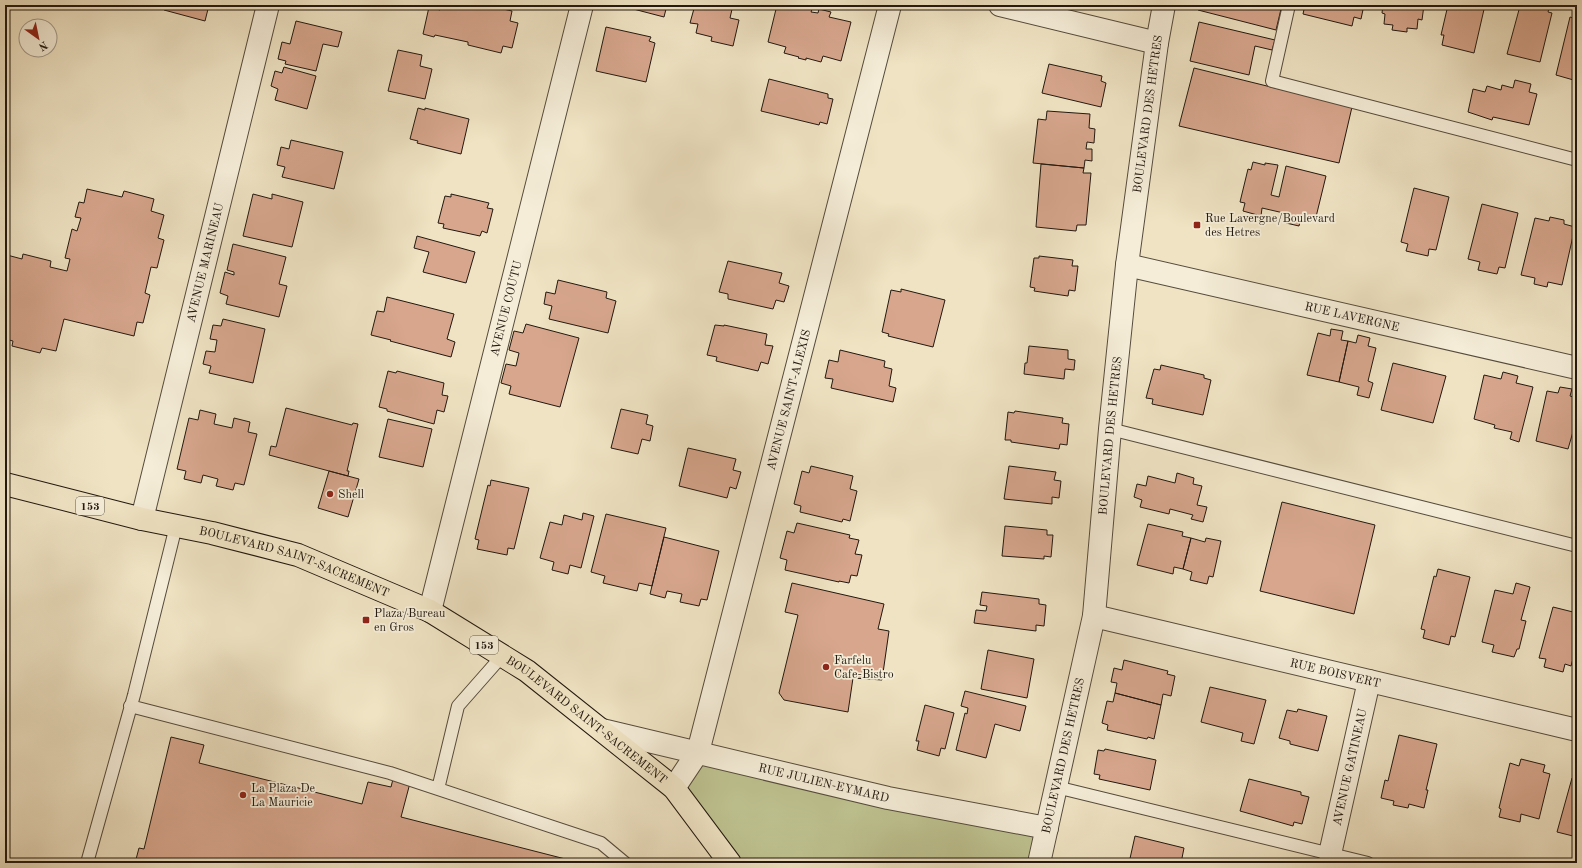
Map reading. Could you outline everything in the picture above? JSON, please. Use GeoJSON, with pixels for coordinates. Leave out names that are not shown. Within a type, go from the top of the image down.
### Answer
{"type":"FeatureCollection","features":[{"type":"Feature","properties":{"kind":"main road","name":"BOULEVARD SAINT-SACREMENT"},"geometry":{"type":"LineString","coordinates":[[5,484],[142,519],[212,533],[298,555],[430,612],[527,671],[674,788],[730,863]]}},
{"type":"Feature","properties":{"kind":"street","name":"AVENUE MARINEAU"},"geometry":{"type":"LineString","coordinates":[[142,519],[268,5]]}},
{"type":"Feature","properties":{"kind":"street","name":"AVENUE COUTU"},"geometry":{"type":"LineString","coordinates":[[430,612],[582,5]]}},
{"type":"Feature","properties":{"kind":"street","name":"AVENUE SAINT-ALEXIS"},"geometry":{"type":"LineString","coordinates":[[674,788],[698,752],[890,5]]}},
{"type":"Feature","properties":{"kind":"street"},"geometry":{"type":"LineString","coordinates":[[1000,5],[1157,43]]}},
{"type":"Feature","properties":{"kind":"street","name":"BOULEVARD DES HETRES"},"geometry":{"type":"LineString","coordinates":[[1039,863],[1094,616],[1110,429],[1128,265],[1157,43],[1164,5]]}},
{"type":"Feature","properties":{"kind":"street","name":"RUE LAVERGNE"},"geometry":{"type":"LineString","coordinates":[[1128,265],[1577,368]]}},
{"type":"Feature","properties":{"kind":"street","name":"RUE BOISVERT"},"geometry":{"type":"LineString","coordinates":[[1094,616],[1577,730]]}},
{"type":"Feature","properties":{"kind":"street","name":"AVENUE GATINEAU"},"geometry":{"type":"LineString","coordinates":[[1330,854],[1369,681]]}},
{"type":"Feature","properties":{"kind":"street","name":"RUE JULIEN-EYMARD"},"geometry":{"type":"LineString","coordinates":[[602,730],[888,798],[1047,828]]}},
{"type":"Feature","properties":{"kind":"lane"},"geometry":{"type":"LineString","coordinates":[[1289,5],[1272,81],[1577,160]]}},
{"type":"Feature","properties":{"kind":"lane"},"geometry":{"type":"LineString","coordinates":[[1110,429],[1577,546]]}},
{"type":"Feature","properties":{"kind":"lane"},"geometry":{"type":"LineString","coordinates":[[88,863],[176,526]]}},
{"type":"Feature","properties":{"kind":"lane"},"geometry":{"type":"LineString","coordinates":[[438,789],[458,706],[502,656]]}},
{"type":"Feature","properties":{"kind":"lane"},"geometry":{"type":"LineString","coordinates":[[130,706],[390,773],[601,843],[625,863]]}},
{"type":"Feature","properties":{"kind":"lane"},"geometry":{"type":"LineString","coordinates":[[1056,787],[1368,863]]}},
{"type":"Feature","properties":{"kind":"green space"},"geometry":{"type":"Polygon","coordinates":[[[698,752],[1047,828],[1039,863],[730,863],[674,788],[698,752]]]}},
{"type":"Feature","properties":{"kind":"building"},"geometry":{"type":"Polygon","coordinates":[[[166,5],[209,5],[205,21],[164,10],[166,5]]]}},
{"type":"Feature","properties":{"kind":"building"},"geometry":{"type":"Polygon","coordinates":[[[441,5],[485,5],[512,11],[510,21],[518,23],[512,48],[503,46],[501,53],[468,45],[468,42],[423,34],[429,7],[440,10],[441,5]]]}},
{"type":"Feature","properties":{"kind":"building"},"geometry":{"type":"Polygon","coordinates":[[[618,5],[667,5],[664,17],[618,5]]]}},
{"type":"Feature","properties":{"kind":"building"},"geometry":{"type":"Polygon","coordinates":[[[695,5],[733,5],[730,18],[739,20],[733,46],[711,41],[712,37],[696,33],[698,24],[690,23],[695,5]]]}},
{"type":"Feature","properties":{"kind":"building"},"geometry":{"type":"Polygon","coordinates":[[[777,5],[799,9],[800,5],[813,7],[811,12],[818,13],[819,9],[831,12],[829,17],[851,22],[841,61],[823,56],[821,62],[806,58],[806,60],[798,58],[799,57],[784,53],[786,47],[768,42],[777,5]]]}},
{"type":"Feature","properties":{"kind":"building"},"geometry":{"type":"Polygon","coordinates":[[[1088,5],[1110,5],[1109,9],[1088,5]]]}},
{"type":"Feature","properties":{"kind":"building"},"geometry":{"type":"Polygon","coordinates":[[[1199,5],[1275,5],[1274,8],[1281,9],[1276,30],[1198,10],[1199,5]]]}},
{"type":"Feature","properties":{"kind":"building"},"geometry":{"type":"Polygon","coordinates":[[[1305,5],[1364,5],[1361,19],[1354,17],[1352,26],[1303,14],[1305,5]]]}},
{"type":"Feature","properties":{"kind":"building"},"geometry":{"type":"Polygon","coordinates":[[[1383,5],[1424,5],[1422,20],[1418,19],[1417,29],[1407,28],[1407,32],[1392,30],[1393,25],[1384,24],[1385,14],[1382,13],[1383,5]]]}},
{"type":"Feature","properties":{"kind":"building"},"geometry":{"type":"Polygon","coordinates":[[[1448,5],[1485,5],[1474,53],[1442,45],[1444,35],[1441,35],[1448,5]]]}},
{"type":"Feature","properties":{"kind":"building"},"geometry":{"type":"Polygon","coordinates":[[[1550,5],[1548,12],[1552,13],[1540,62],[1507,54],[1520,6],[1550,5]]]}},
{"type":"Feature","properties":{"kind":"building"},"geometry":{"type":"Polygon","coordinates":[[[1570,17],[1577,19],[1577,81],[1556,75],[1570,17]]]}},
{"type":"Feature","properties":{"kind":"building"},"geometry":{"type":"Polygon","coordinates":[[[296,21],[342,32],[338,47],[323,44],[316,71],[285,64],[286,61],[278,59],[282,42],[290,44],[296,21]]]}},
{"type":"Feature","properties":{"kind":"building"},"geometry":{"type":"Polygon","coordinates":[[[1199,22],[1275,40],[1272,50],[1255,46],[1249,75],[1190,61],[1199,22]]]}},
{"type":"Feature","properties":{"kind":"building"},"geometry":{"type":"Polygon","coordinates":[[[606,27],[651,37],[649,41],[655,43],[646,82],[596,71],[606,27]]]}},
{"type":"Feature","properties":{"kind":"building"},"geometry":{"type":"Polygon","coordinates":[[[398,50],[422,55],[420,66],[432,69],[425,99],[388,91],[398,50]]]}},
{"type":"Feature","properties":{"kind":"building"},"geometry":{"type":"Polygon","coordinates":[[[1049,64],[1102,76],[1101,81],[1106,83],[1101,107],[1042,93],[1049,64]]]}},
{"type":"Feature","properties":{"kind":"building"},"geometry":{"type":"Polygon","coordinates":[[[284,67],[316,76],[307,109],[275,100],[278,89],[271,86],[275,71],[282,73],[284,67]]]}},
{"type":"Feature","properties":{"kind":"building"},"geometry":{"type":"Polygon","coordinates":[[[1194,68],[1352,107],[1339,163],[1179,126],[1194,68]]]}},
{"type":"Feature","properties":{"kind":"building"},"geometry":{"type":"Polygon","coordinates":[[[769,79],[828,94],[828,98],[833,99],[827,124],[820,122],[819,125],[761,111],[769,79]]]}},
{"type":"Feature","properties":{"kind":"building"},"geometry":{"type":"Polygon","coordinates":[[[1515,80],[1531,84],[1529,92],[1537,94],[1529,125],[1493,117],[1492,120],[1468,112],[1473,89],[1485,92],[1487,86],[1501,90],[1502,85],[1513,88],[1515,80]]]}},
{"type":"Feature","properties":{"kind":"building"},"geometry":{"type":"Polygon","coordinates":[[[418,108],[425,110],[425,108],[469,119],[461,154],[417,143],[418,141],[410,139],[418,108]]]}},
{"type":"Feature","properties":{"kind":"building"},"geometry":{"type":"Polygon","coordinates":[[[1047,111],[1090,114],[1089,128],[1095,129],[1094,143],[1087,142],[1086,149],[1092,149],[1092,161],[1085,160],[1084,168],[1033,163],[1038,119],[1046,120],[1047,111]]]}},
{"type":"Feature","properties":{"kind":"building"},"geometry":{"type":"Polygon","coordinates":[[[291,140],[343,152],[334,189],[282,177],[285,167],[277,165],[281,147],[289,149],[291,140]]]}},
{"type":"Feature","properties":{"kind":"building"},"geometry":{"type":"Polygon","coordinates":[[[1253,162],[1265,165],[1265,163],[1278,165],[1271,195],[1279,197],[1286,166],[1326,176],[1315,221],[1301,217],[1299,226],[1286,223],[1288,214],[1262,208],[1261,216],[1243,211],[1245,203],[1240,202],[1248,169],[1251,170],[1253,162]]]}},
{"type":"Feature","properties":{"kind":"building"},"geometry":{"type":"Polygon","coordinates":[[[1041,164],[1084,168],[1083,173],[1091,173],[1086,225],[1077,225],[1076,231],[1036,227],[1041,164]]]}},
{"type":"Feature","properties":{"kind":"building"},"geometry":{"type":"Polygon","coordinates":[[[1414,188],[1449,197],[1436,250],[1429,249],[1428,256],[1406,251],[1408,244],[1401,242],[1414,188]]]}},
{"type":"Feature","properties":{"kind":"building"},"geometry":{"type":"Polygon","coordinates":[[[87,189],[122,197],[124,191],[154,199],[151,211],[164,215],[158,238],[164,240],[157,268],[151,267],[145,293],[150,295],[143,323],[137,322],[134,336],[64,319],[56,351],[42,348],[40,353],[12,346],[13,341],[5,339],[5,261],[7,255],[22,259],[23,254],[51,261],[50,267],[67,271],[70,259],[65,258],[72,229],[77,231],[81,218],[75,217],[79,202],[84,203],[87,189]]]}},
{"type":"Feature","properties":{"kind":"building"},"geometry":{"type":"Polygon","coordinates":[[[253,194],[272,199],[272,194],[303,202],[292,247],[243,236],[253,194]]]}},
{"type":"Feature","properties":{"kind":"building"},"geometry":{"type":"Polygon","coordinates":[[[451,194],[489,203],[487,208],[493,209],[487,233],[482,231],[480,236],[443,228],[444,224],[438,223],[445,196],[451,197],[451,194]]]}},
{"type":"Feature","properties":{"kind":"building"},"geometry":{"type":"Polygon","coordinates":[[[1482,204],[1518,213],[1505,268],[1499,267],[1497,274],[1478,270],[1480,262],[1468,259],[1482,204]]]}},
{"type":"Feature","properties":{"kind":"building"},"geometry":{"type":"Polygon","coordinates":[[[1550,217],[1564,220],[1564,224],[1575,227],[1562,285],[1548,282],[1547,287],[1534,284],[1535,278],[1521,275],[1535,218],[1549,221],[1550,217]]]}},
{"type":"Feature","properties":{"kind":"building"},"geometry":{"type":"Polygon","coordinates":[[[417,236],[475,252],[466,283],[423,272],[429,252],[414,248],[417,236]]]}},
{"type":"Feature","properties":{"kind":"building"},"geometry":{"type":"Polygon","coordinates":[[[233,244],[286,257],[279,284],[287,286],[279,317],[226,304],[228,296],[220,293],[225,272],[234,275],[234,272],[227,270],[233,244]]]}},
{"type":"Feature","properties":{"kind":"building"},"geometry":{"type":"Polygon","coordinates":[[[1039,256],[1073,260],[1072,266],[1078,266],[1075,291],[1069,290],[1068,296],[1034,291],[1035,288],[1030,287],[1034,258],[1039,258],[1039,256]]]}},
{"type":"Feature","properties":{"kind":"building"},"geometry":{"type":"Polygon","coordinates":[[[728,261],[782,273],[779,283],[789,286],[784,302],[776,300],[773,309],[728,299],[728,294],[719,292],[728,261]]]}},
{"type":"Feature","properties":{"kind":"building"},"geometry":{"type":"Polygon","coordinates":[[[558,280],[607,292],[606,298],[616,301],[608,333],[549,319],[552,306],[544,304],[546,292],[555,294],[558,280]]]}},
{"type":"Feature","properties":{"kind":"building"},"geometry":{"type":"Polygon","coordinates":[[[901,289],[945,300],[933,347],[888,336],[889,334],[882,332],[891,290],[901,292],[901,289]]]}},
{"type":"Feature","properties":{"kind":"building"},"geometry":{"type":"Polygon","coordinates":[[[387,297],[454,314],[447,339],[455,342],[451,357],[371,335],[377,311],[384,312],[387,297]]]}},
{"type":"Feature","properties":{"kind":"building"},"geometry":{"type":"Polygon","coordinates":[[[223,319],[265,329],[253,383],[209,373],[211,366],[203,364],[206,351],[215,352],[217,340],[210,339],[213,325],[221,326],[223,319]]]}},
{"type":"Feature","properties":{"kind":"building"},"geometry":{"type":"Polygon","coordinates":[[[526,324],[579,338],[560,407],[509,394],[511,386],[501,383],[506,364],[516,366],[519,353],[509,350],[514,331],[523,333],[526,324]]]}},
{"type":"Feature","properties":{"kind":"building"},"geometry":{"type":"Polygon","coordinates":[[[715,325],[724,325],[767,334],[765,345],[773,346],[768,364],[761,362],[758,371],[716,361],[717,357],[707,355],[715,325]]]}},
{"type":"Feature","properties":{"kind":"building"},"geometry":{"type":"Polygon","coordinates":[[[1331,329],[1343,331],[1341,340],[1348,341],[1339,382],[1307,375],[1318,333],[1330,336],[1331,329]]]}},
{"type":"Feature","properties":{"kind":"building"},"geometry":{"type":"Polygon","coordinates":[[[1358,335],[1370,338],[1368,346],[1376,348],[1368,381],[1373,383],[1369,398],[1357,395],[1359,387],[1339,382],[1348,341],[1356,343],[1358,335]]]}},
{"type":"Feature","properties":{"kind":"building"},"geometry":{"type":"Polygon","coordinates":[[[1029,346],[1068,350],[1068,359],[1075,360],[1074,370],[1065,369],[1064,379],[1024,374],[1029,346]]]}},
{"type":"Feature","properties":{"kind":"building"},"geometry":{"type":"Polygon","coordinates":[[[840,350],[885,361],[884,367],[892,369],[889,386],[896,388],[893,402],[831,388],[833,379],[825,378],[829,360],[838,362],[840,350]]]}},
{"type":"Feature","properties":{"kind":"building"},"geometry":{"type":"Polygon","coordinates":[[[1393,363],[1446,376],[1433,423],[1381,410],[1393,363]]]}},
{"type":"Feature","properties":{"kind":"building"},"geometry":{"type":"Polygon","coordinates":[[[1161,365],[1204,375],[1204,378],[1211,380],[1203,415],[1152,404],[1153,399],[1146,398],[1154,369],[1160,370],[1161,365]]]}},
{"type":"Feature","properties":{"kind":"building"},"geometry":{"type":"Polygon","coordinates":[[[388,371],[396,373],[397,371],[444,383],[442,395],[448,396],[444,412],[437,410],[434,424],[387,411],[387,409],[379,407],[388,371]]]}},
{"type":"Feature","properties":{"kind":"building"},"geometry":{"type":"Polygon","coordinates":[[[1503,372],[1518,376],[1516,383],[1533,387],[1519,442],[1510,439],[1512,432],[1494,428],[1495,425],[1474,419],[1484,375],[1501,379],[1503,372]]]}},
{"type":"Feature","properties":{"kind":"building"},"geometry":{"type":"Polygon","coordinates":[[[1560,387],[1572,389],[1570,396],[1577,398],[1577,418],[1568,449],[1536,441],[1547,391],[1558,393],[1560,387]]]}},
{"type":"Feature","properties":{"kind":"building"},"geometry":{"type":"Polygon","coordinates":[[[286,408],[352,425],[353,423],[358,424],[347,471],[349,471],[348,476],[269,455],[271,446],[276,447],[286,408]]]}},
{"type":"Feature","properties":{"kind":"building"},"geometry":{"type":"Polygon","coordinates":[[[621,409],[648,415],[646,424],[653,426],[650,441],[642,439],[638,454],[611,448],[621,409]]]}},
{"type":"Feature","properties":{"kind":"building"},"geometry":{"type":"Polygon","coordinates":[[[200,410],[216,414],[214,424],[232,428],[234,418],[250,422],[248,432],[257,434],[244,485],[235,483],[233,490],[216,486],[218,479],[203,475],[201,483],[184,479],[186,471],[177,469],[189,418],[198,420],[200,410]]]}},
{"type":"Feature","properties":{"kind":"building"},"geometry":{"type":"Polygon","coordinates":[[[1015,411],[1063,418],[1062,423],[1069,424],[1067,445],[1060,444],[1059,449],[1005,440],[1008,412],[1014,413],[1015,411]]]}},
{"type":"Feature","properties":{"kind":"building"},"geometry":{"type":"Polygon","coordinates":[[[388,419],[432,429],[423,467],[379,457],[388,419]]]}},
{"type":"Feature","properties":{"kind":"building"},"geometry":{"type":"Polygon","coordinates":[[[688,448],[736,459],[733,470],[741,472],[736,489],[730,487],[727,498],[679,486],[688,448]]]}},
{"type":"Feature","properties":{"kind":"building"},"geometry":{"type":"Polygon","coordinates":[[[811,466],[853,476],[850,489],[857,491],[850,521],[843,519],[842,522],[800,512],[801,506],[794,504],[802,471],[809,473],[811,466]]]}},
{"type":"Feature","properties":{"kind":"building"},"geometry":{"type":"Polygon","coordinates":[[[1009,466],[1056,472],[1054,480],[1061,481],[1059,498],[1052,497],[1052,504],[1004,499],[1009,466]]]}},
{"type":"Feature","properties":{"kind":"building"},"geometry":{"type":"Polygon","coordinates":[[[329,471],[359,479],[348,517],[318,508],[329,471]]]}},
{"type":"Feature","properties":{"kind":"building"},"geometry":{"type":"Polygon","coordinates":[[[1177,473],[1194,478],[1193,484],[1202,486],[1197,505],[1207,507],[1203,522],[1191,519],[1193,515],[1170,509],[1169,514],[1140,507],[1142,500],[1134,497],[1137,484],[1146,486],[1148,476],[1175,483],[1177,473]]]}},
{"type":"Feature","properties":{"kind":"building"},"geometry":{"type":"Polygon","coordinates":[[[491,480],[529,488],[514,549],[508,548],[507,555],[477,549],[479,540],[475,539],[488,485],[490,486],[491,480]]]}},
{"type":"Feature","properties":{"kind":"building"},"geometry":{"type":"Polygon","coordinates":[[[1282,502],[1375,525],[1354,614],[1260,591],[1282,502]]]}},
{"type":"Feature","properties":{"kind":"building"},"geometry":{"type":"Polygon","coordinates":[[[583,513],[594,516],[581,568],[570,565],[568,574],[552,570],[554,562],[540,558],[550,522],[562,525],[564,515],[582,520],[583,513]]]}},
{"type":"Feature","properties":{"kind":"building"},"geometry":{"type":"Polygon","coordinates":[[[606,514],[666,528],[652,586],[639,583],[637,591],[603,583],[605,576],[591,572],[606,514]]]}},
{"type":"Feature","properties":{"kind":"building"},"geometry":{"type":"Polygon","coordinates":[[[797,523],[850,535],[849,538],[859,540],[855,554],[862,555],[857,576],[851,575],[849,583],[785,570],[787,560],[780,558],[787,531],[794,533],[797,523]]]}},
{"type":"Feature","properties":{"kind":"building"},"geometry":{"type":"Polygon","coordinates":[[[1148,524],[1183,532],[1182,536],[1191,538],[1183,569],[1174,567],[1173,574],[1137,565],[1148,524]]]}},
{"type":"Feature","properties":{"kind":"building"},"geometry":{"type":"Polygon","coordinates":[[[1005,526],[1047,530],[1047,535],[1053,535],[1051,557],[1044,556],[1044,559],[1002,556],[1005,526]]]}},
{"type":"Feature","properties":{"kind":"building"},"geometry":{"type":"Polygon","coordinates":[[[664,537],[719,551],[707,600],[701,599],[699,606],[680,602],[682,594],[667,591],[665,598],[650,594],[664,537]]]}},
{"type":"Feature","properties":{"kind":"building"},"geometry":{"type":"Polygon","coordinates":[[[1191,538],[1205,542],[1206,538],[1221,541],[1213,577],[1209,576],[1207,584],[1190,580],[1192,572],[1183,569],[1191,538]]]}},
{"type":"Feature","properties":{"kind":"building"},"geometry":{"type":"Polygon","coordinates":[[[1438,569],[1470,577],[1455,637],[1451,636],[1449,645],[1423,638],[1425,630],[1421,629],[1434,576],[1436,577],[1438,569]]]}},
{"type":"Feature","properties":{"kind":"building"},"geometry":{"type":"Polygon","coordinates":[[[792,583],[884,604],[878,629],[889,631],[882,680],[853,678],[848,712],[784,700],[779,693],[798,615],[785,612],[792,583]]]}},
{"type":"Feature","properties":{"kind":"building"},"geometry":{"type":"Polygon","coordinates":[[[1516,583],[1530,587],[1521,620],[1526,621],[1519,649],[1517,649],[1514,657],[1492,652],[1494,645],[1482,642],[1495,590],[1513,594],[1516,583]]]}},
{"type":"Feature","properties":{"kind":"building"},"geometry":{"type":"Polygon","coordinates":[[[982,592],[1039,599],[1039,604],[1046,605],[1044,626],[1036,625],[1036,631],[974,623],[976,610],[986,611],[987,606],[980,605],[982,592]]]}},
{"type":"Feature","properties":{"kind":"building"},"geometry":{"type":"Polygon","coordinates":[[[1553,607],[1577,613],[1577,644],[1571,666],[1565,664],[1563,672],[1544,667],[1546,659],[1539,658],[1553,607]]]}},
{"type":"Feature","properties":{"kind":"building"},"geometry":{"type":"Polygon","coordinates":[[[988,650],[1034,659],[1027,698],[981,689],[988,650]]]}},
{"type":"Feature","properties":{"kind":"building"},"geometry":{"type":"Polygon","coordinates":[[[1124,660],[1168,671],[1167,674],[1175,676],[1171,696],[1163,694],[1161,705],[1115,693],[1117,683],[1111,682],[1114,668],[1122,670],[1124,660]]]}},
{"type":"Feature","properties":{"kind":"building"},"geometry":{"type":"Polygon","coordinates":[[[1210,687],[1266,700],[1254,744],[1241,741],[1243,733],[1201,722],[1210,687]]]}},
{"type":"Feature","properties":{"kind":"building"},"geometry":{"type":"Polygon","coordinates":[[[965,691],[1026,706],[1020,731],[995,724],[986,758],[956,750],[965,713],[967,714],[968,708],[961,706],[965,691]]]}},
{"type":"Feature","properties":{"kind":"building"},"geometry":{"type":"Polygon","coordinates":[[[1115,693],[1161,705],[1154,739],[1148,737],[1147,739],[1107,730],[1108,725],[1102,723],[1107,701],[1113,702],[1115,693]]]}},
{"type":"Feature","properties":{"kind":"building"},"geometry":{"type":"Polygon","coordinates":[[[925,705],[954,713],[945,749],[941,748],[939,756],[917,750],[919,741],[916,741],[925,705]]]}},
{"type":"Feature","properties":{"kind":"building"},"geometry":{"type":"Polygon","coordinates":[[[1298,709],[1327,716],[1318,751],[1290,744],[1290,741],[1279,738],[1287,710],[1297,712],[1298,709]]]}},
{"type":"Feature","properties":{"kind":"building"},"geometry":{"type":"Polygon","coordinates":[[[1399,735],[1437,744],[1426,790],[1428,790],[1424,808],[1409,804],[1408,808],[1393,805],[1394,801],[1381,798],[1385,780],[1388,781],[1399,735]]]}},
{"type":"Feature","properties":{"kind":"building","name":"La Plaza De La Mauricie"},"geometry":{"type":"Polygon","coordinates":[[[171,737],[204,745],[199,763],[362,804],[368,782],[391,787],[393,779],[410,783],[401,817],[581,863],[135,863],[139,848],[144,849],[171,737]]]}},
{"type":"Feature","properties":{"kind":"building"},"geometry":{"type":"Polygon","coordinates":[[[1105,749],[1156,760],[1150,790],[1099,779],[1100,775],[1094,774],[1098,750],[1104,751],[1105,749]]]}},
{"type":"Feature","properties":{"kind":"building"},"geometry":{"type":"Polygon","coordinates":[[[1521,759],[1545,765],[1543,772],[1550,774],[1539,819],[1521,814],[1520,822],[1499,817],[1501,809],[1499,808],[1510,763],[1519,766],[1521,759]]]}},
{"type":"Feature","properties":{"kind":"building"},"geometry":{"type":"Polygon","coordinates":[[[1572,778],[1577,780],[1577,837],[1557,832],[1572,778]]]}},
{"type":"Feature","properties":{"kind":"building"},"geometry":{"type":"Polygon","coordinates":[[[1249,779],[1301,792],[1301,795],[1309,797],[1302,824],[1294,822],[1293,826],[1240,811],[1249,779]]]}},
{"type":"Feature","properties":{"kind":"building"},"geometry":{"type":"Polygon","coordinates":[[[1135,836],[1184,848],[1181,863],[1129,863],[1135,836]]]}},
{"type":"Feature","properties":{"kind":"place","name":"Rue Lavergne/Boulevard des Hetres"},"geometry":{"type":"Point","coordinates":[1197,225]}},
{"type":"Feature","properties":{"kind":"place","name":"Shell"},"geometry":{"type":"Point","coordinates":[330,494]}},
{"type":"Feature","properties":{"kind":"place","name":"Plaza/Bureau en Gros"},"geometry":{"type":"Point","coordinates":[366,620]}},
{"type":"Feature","properties":{"kind":"place","name":"Farfelu Cafe-Bistro"},"geometry":{"type":"Point","coordinates":[826,667]}},
{"type":"Feature","properties":{"kind":"place","name":"La Plaza De La Mauricie"},"geometry":{"type":"Point","coordinates":[243,795]}}]}
